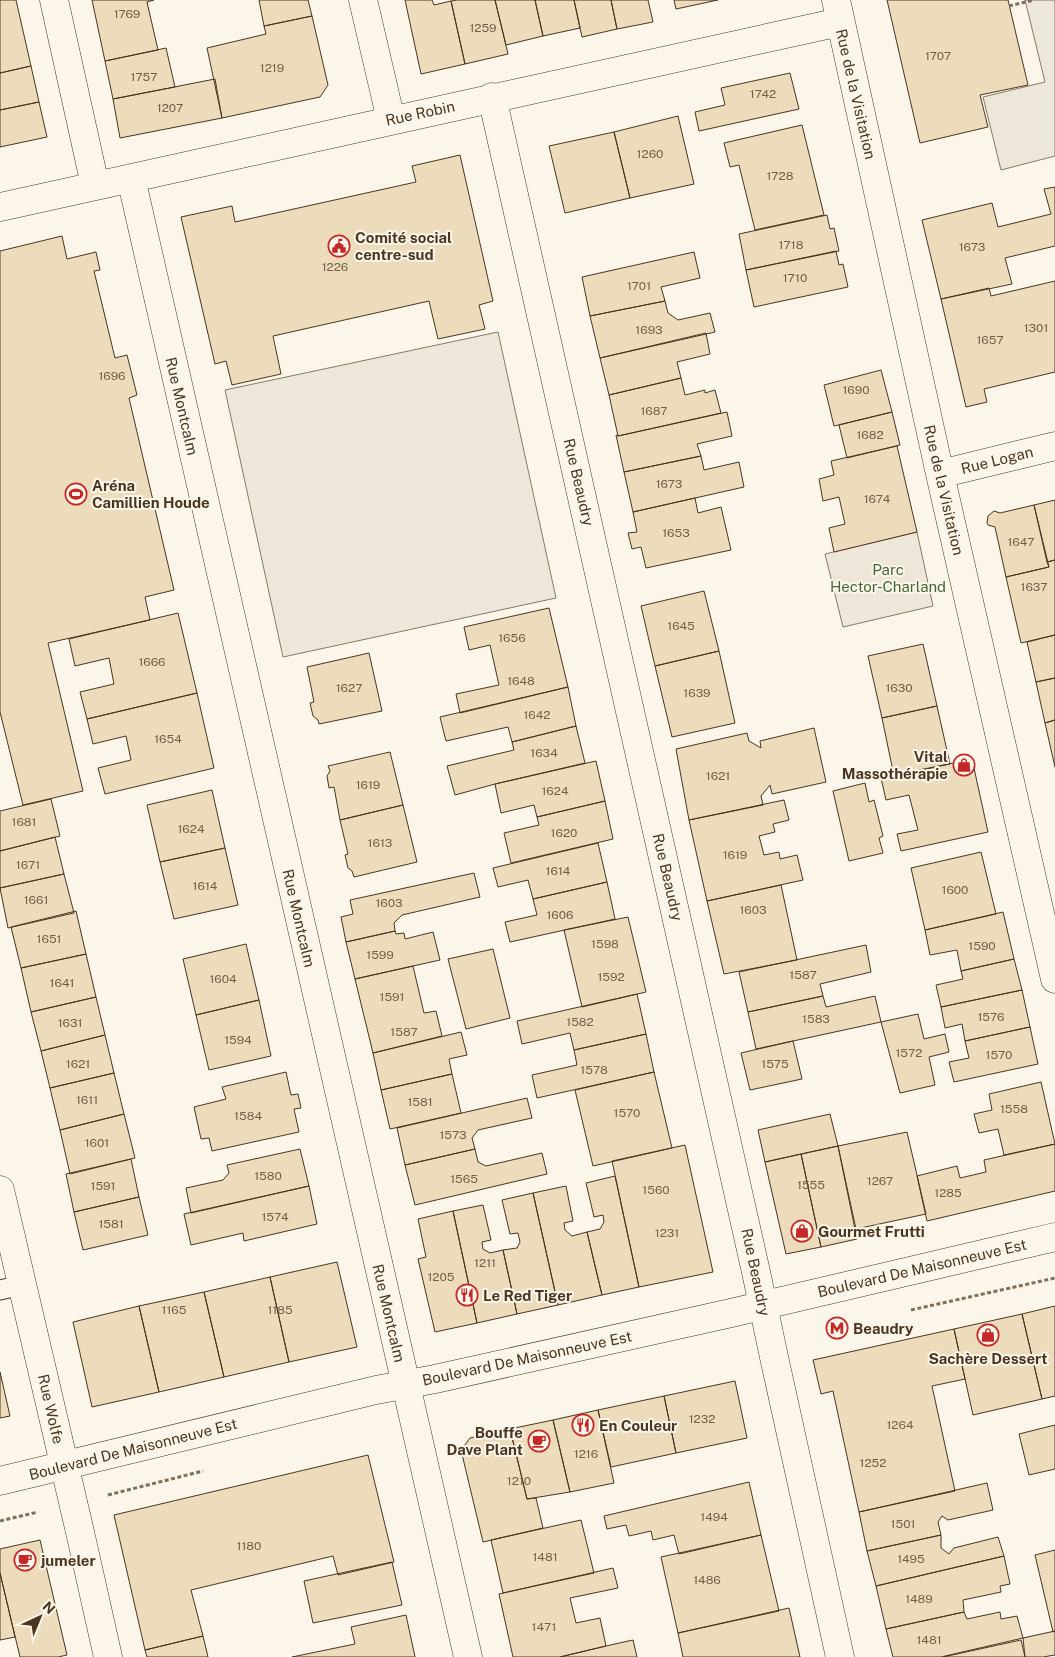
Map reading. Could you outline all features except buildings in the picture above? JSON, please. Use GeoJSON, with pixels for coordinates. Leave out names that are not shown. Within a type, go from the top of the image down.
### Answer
{"type":"FeatureCollection","features":[{"type":"Feature","properties":{"kind":"street"},"geometry":{"type":"LineString","coordinates":[[54,0],[95,185]]}},
{"type":"Feature","properties":{"kind":"street"},"geometry":{"type":"LineString","coordinates":[[362,0],[391,120]]}},
{"type":"Feature","properties":{"kind":"street","name":"Rue Robin"},"geometry":{"type":"LineString","coordinates":[[0,207],[492,97],[838,11]]}},
{"type":"Feature","properties":{"kind":"street","name":"Rue de la Visitation"},"geometry":{"type":"LineString","coordinates":[[838,11],[940,474],[1055,979]]}},
{"type":"Feature","properties":{"kind":"street","name":"Rue Beaudry"},"geometry":{"type":"LineString","coordinates":[[492,97],[840,1657]]}},
{"type":"Feature","properties":{"kind":"street","name":"Rue Montcalm"},"geometry":{"type":"LineString","coordinates":[[131,178],[468,1657]]}},
{"type":"Feature","properties":{"kind":"street","name":"Rue Logan"},"geometry":{"type":"LineString","coordinates":[[940,474],[1055,446]]}},
{"type":"Feature","properties":{"kind":"street","name":"Rue Wolfe"},"geometry":{"type":"LineString","coordinates":[[0,1190],[11,1287],[64,1466],[108,1657]]}},
{"type":"Feature","properties":{"kind":"street","name":"Boulevard De Maisonneuve Est"},"geometry":{"type":"LineString","coordinates":[[0,1481],[376,1390],[406,1385],[763,1305],[1055,1237]]}},
{"type":"Feature","properties":{"kind":"path"},"geometry":{"type":"LineString","coordinates":[[1009,6],[1034,0]]}},
{"type":"Feature","properties":{"kind":"green space","name":"Parc Hector-Charland"},"geometry":{"type":"Polygon","coordinates":[[[917,532],[933,606],[843,627],[825,554],[917,532]]]}},
{"type":"Feature","properties":{"kind":"shaded area"},"geometry":{"type":"Polygon","coordinates":[[[1025,0],[1055,0],[1055,156],[1001,170],[983,97],[1045,82],[1025,0]]]}},
{"type":"Feature","properties":{"kind":"shaded area"},"geometry":{"type":"Polygon","coordinates":[[[498,332],[556,598],[283,657],[225,390],[498,332]]]}},
{"type":"Feature","properties":{"kind":"place","name":"Comité social centre-sud"},"geometry":{"type":"Point","coordinates":[339,246]}},
{"type":"Feature","properties":{"kind":"place","name":"Aréna Camillien Houde"},"geometry":{"type":"Point","coordinates":[76,494]}},
{"type":"Feature","properties":{"kind":"place","name":"Vital Massothérapie"},"geometry":{"type":"Point","coordinates":[964,765]}},
{"type":"Feature","properties":{"kind":"place","name":"Gourmet Frutti"},"geometry":{"type":"Point","coordinates":[802,1231]}},
{"type":"Feature","properties":{"kind":"place","name":"Le Red Tiger"},"geometry":{"type":"Point","coordinates":[467,1295]}},
{"type":"Feature","properties":{"kind":"place","name":"Beaudry"},"geometry":{"type":"Point","coordinates":[837,1328]}},
{"type":"Feature","properties":{"kind":"place","name":"Sachère Dessert"},"geometry":{"type":"Point","coordinates":[988,1335]}},
{"type":"Feature","properties":{"kind":"place","name":"En Couleur"},"geometry":{"type":"Point","coordinates":[583,1425]}},
{"type":"Feature","properties":{"kind":"place","name":"Bouffe Dave Plant"},"geometry":{"type":"Point","coordinates":[539,1441]}},
{"type":"Feature","properties":{"kind":"place","name":"jumeler"},"geometry":{"type":"Point","coordinates":[25,1560]}}]}
